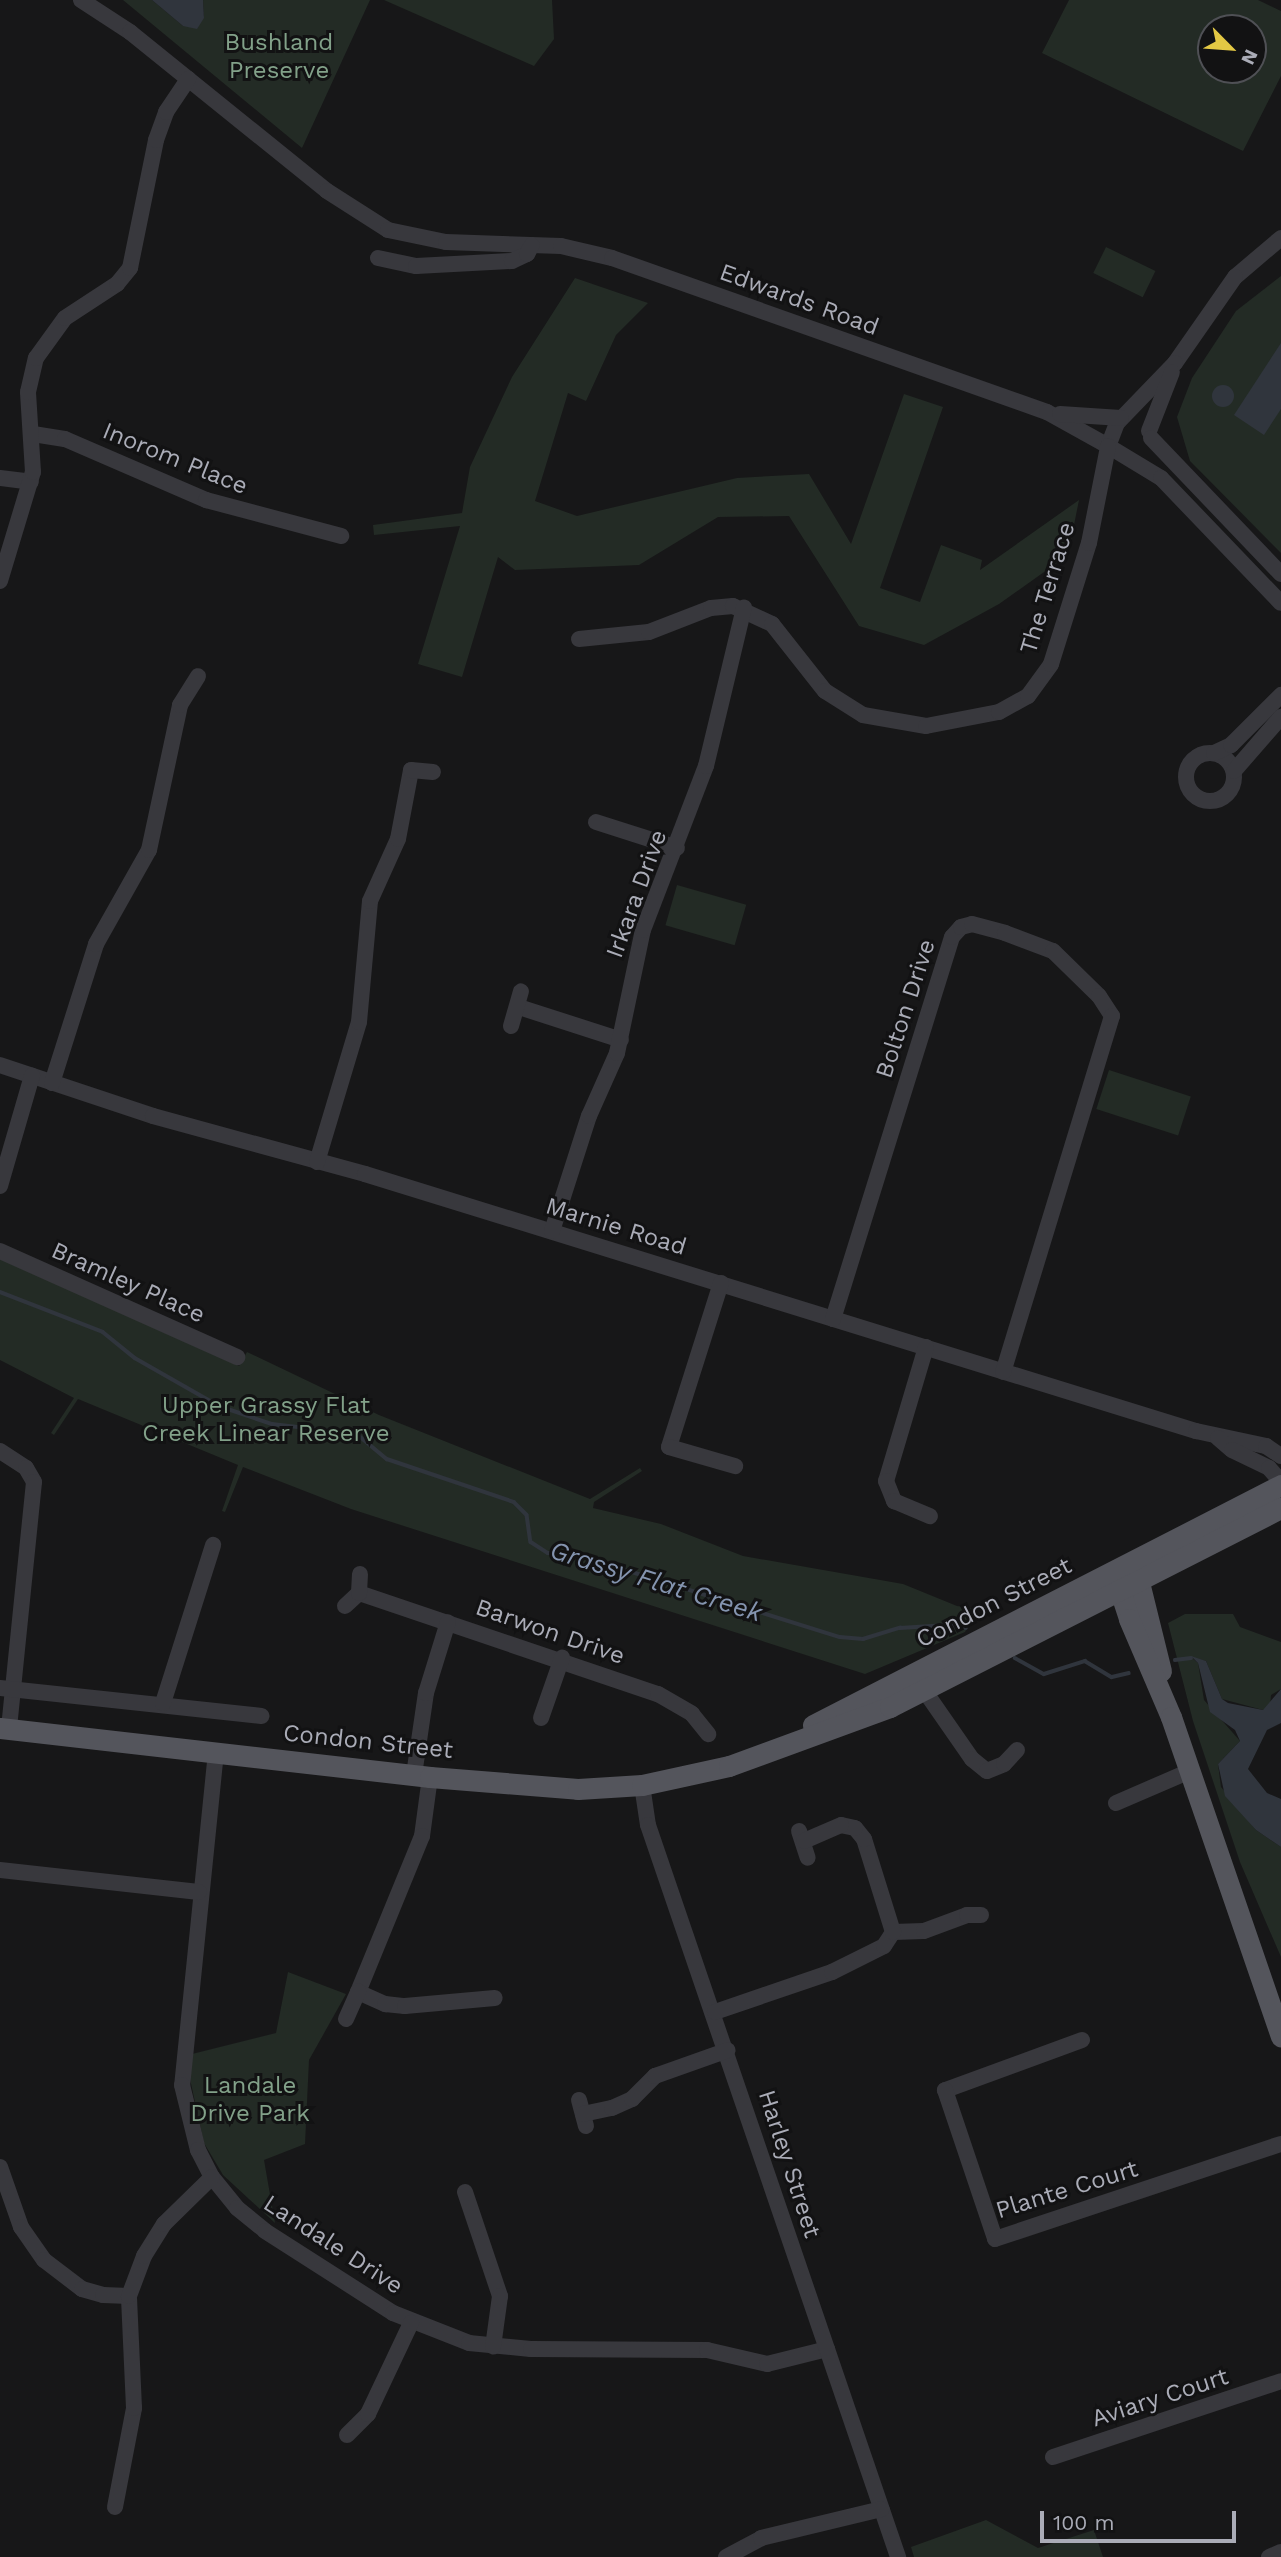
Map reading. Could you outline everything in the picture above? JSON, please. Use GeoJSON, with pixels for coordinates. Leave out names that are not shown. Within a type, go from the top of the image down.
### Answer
{"type":"FeatureCollection","features":[{"type":"Feature","properties":{"kind":"main road","name":"Condon Street"},"geometry":{"type":"LineString","coordinates":[[4,1729],[422,1776],[578,1789],[642,1785],[729,1766],[818,1737],[924,1690],[1131,1578],[1281,1483]]}},
{"type":"Feature","properties":{"kind":"main road","name":"Condon Street"},"geometry":{"type":"LineString","coordinates":[[729,1766],[1281,1508]]}},
{"type":"Feature","properties":{"kind":"main road"},"geometry":{"type":"LineString","coordinates":[[1131,1578],[1171,1717],[1281,2037]]}},
{"type":"Feature","properties":{"kind":"street","name":"Edwards Road"},"geometry":{"type":"LineString","coordinates":[[81,0],[188,79],[327,191],[388,230],[446,242],[575,248],[634,265],[1047,412],[1127,460]]}},
{"type":"Feature","properties":{"kind":"street"},"geometry":{"type":"LineString","coordinates":[[0,581],[31,482],[33,434],[28,392],[36,358],[65,318],[117,284],[130,268],[156,140],[166,112],[188,79]]}},
{"type":"Feature","properties":{"kind":"street"},"geometry":{"type":"LineString","coordinates":[[1150,434],[1175,363],[1235,277],[1281,238]]}},
{"type":"Feature","properties":{"kind":"street"},"geometry":{"type":"LineString","coordinates":[[378,258],[416,266],[512,261],[527,254],[532,245]]}},
{"type":"Feature","properties":{"kind":"street"},"geometry":{"type":"LineString","coordinates":[[1226,292],[1281,252]]}},
{"type":"Feature","properties":{"kind":"street","name":"The Terrace"},"geometry":{"type":"LineString","coordinates":[[744,608],[772,624],[825,691],[863,715],[926,726],[990,715],[1018,703],[1045,676],[1086,554],[1108,447],[1123,418],[1175,363]]}},
{"type":"Feature","properties":{"kind":"street","name":"Edwards Road"},"geometry":{"type":"LineString","coordinates":[[1047,412],[1123,418]]}},
{"type":"Feature","properties":{"kind":"street"},"geometry":{"type":"LineString","coordinates":[[1123,418],[1150,434],[1281,575]]}},
{"type":"Feature","properties":{"kind":"street","name":"Inorom Place"},"geometry":{"type":"LineString","coordinates":[[33,434],[65,439],[206,500],[341,536]]}},
{"type":"Feature","properties":{"kind":"street","name":"The Terrace"},"geometry":{"type":"LineString","coordinates":[[1101,486],[1127,460],[1142,452],[1150,434]]}},
{"type":"Feature","properties":{"kind":"street"},"geometry":{"type":"LineString","coordinates":[[1127,460],[1161,478],[1281,603]]}},
{"type":"Feature","properties":{"kind":"street"},"geometry":{"type":"LineString","coordinates":[[0,478],[31,482]]}},
{"type":"Feature","properties":{"kind":"street"},"geometry":{"type":"LineString","coordinates":[[579,639],[649,632],[718,606],[744,608]]}},
{"type":"Feature","properties":{"kind":"street","name":"Irkara Drive"},"geometry":{"type":"LineString","coordinates":[[552,1231],[589,1116],[621,1040],[638,947],[706,766],[744,608]]}},
{"type":"Feature","properties":{"kind":"street"},"geometry":{"type":"LineString","coordinates":[[52,1083],[96,944],[149,850],[180,705],[198,676]]}},
{"type":"Feature","properties":{"kind":"street"},"geometry":{"type":"LineString","coordinates":[[1281,695],[1231,745],[1197,757],[1188,768],[1186,782],[1192,794],[1204,801],[1219,801],[1230,792],[1234,772],[1281,717]]}},
{"type":"Feature","properties":{"kind":"street"},"geometry":{"type":"LineString","coordinates":[[1214,753],[1224,757],[1234,772]]}},
{"type":"Feature","properties":{"kind":"street"},"geometry":{"type":"LineString","coordinates":[[317,1162],[359,1022],[370,901],[398,839],[411,770],[433,772]]}},
{"type":"Feature","properties":{"kind":"street"},"geometry":{"type":"LineString","coordinates":[[596,821],[677,848]]}},
{"type":"Feature","properties":{"kind":"street","name":"Bolton Drive"},"geometry":{"type":"LineString","coordinates":[[834,1319],[952,937],[961,927],[972,924],[1005,933],[1053,951],[1099,996],[1112,1016],[1003,1372]]}},
{"type":"Feature","properties":{"kind":"street"},"geometry":{"type":"LineString","coordinates":[[511,1026],[520,999],[621,1040]]}},
{"type":"Feature","properties":{"kind":"street","name":"Marnie Road"},"geometry":{"type":"LineString","coordinates":[[0,1065],[52,1083],[552,1231],[1218,1438],[1266,1446],[1281,1456]]}},
{"type":"Feature","properties":{"kind":"street"},"geometry":{"type":"LineString","coordinates":[[0,1186],[32,1076]]}},
{"type":"Feature","properties":{"kind":"street","name":"Bramley Place"},"geometry":{"type":"LineString","coordinates":[[0,1251],[237,1357]]}},
{"type":"Feature","properties":{"kind":"street"},"geometry":{"type":"LineString","coordinates":[[721,1283],[668,1447],[735,1466]]}},
{"type":"Feature","properties":{"kind":"street"},"geometry":{"type":"LineString","coordinates":[[926,1348],[887,1489],[901,1506],[930,1516]]}},
{"type":"Feature","properties":{"kind":"street","name":"Marnie Road"},"geometry":{"type":"LineString","coordinates":[[1218,1438],[1232,1450],[1269,1468],[1281,1483]]}},
{"type":"Feature","properties":{"kind":"street"},"geometry":{"type":"LineString","coordinates":[[0,1451],[35,1471],[6,1689],[4,1729]]}},
{"type":"Feature","properties":{"kind":"street"},"geometry":{"type":"LineString","coordinates":[[163,1703],[213,1545]]}},
{"type":"Feature","properties":{"kind":"street"},"geometry":{"type":"LineString","coordinates":[[345,1606],[359,1593],[360,1574]]}},
{"type":"Feature","properties":{"kind":"street","name":"Barwon Drive"},"geometry":{"type":"LineString","coordinates":[[359,1593],[562,1658],[635,1693],[676,1703],[708,1734]]}},
{"type":"Feature","properties":{"kind":"street","name":"Barwon Drive"},"geometry":{"type":"LineString","coordinates":[[346,2019],[422,1836],[426,1693],[449,1622]]}},
{"type":"Feature","properties":{"kind":"street"},"geometry":{"type":"LineString","coordinates":[[541,1719],[562,1658]]}},
{"type":"Feature","properties":{"kind":"street","name":"Condon Street"},"geometry":{"type":"LineString","coordinates":[[6,1689],[163,1703],[262,1716]]}},
{"type":"Feature","properties":{"kind":"street"},"geometry":{"type":"LineString","coordinates":[[924,1690],[972,1759],[987,1771],[1004,1764],[1017,1750]]}},
{"type":"Feature","properties":{"kind":"street","name":"Landale Drive"},"geometry":{"type":"LineString","coordinates":[[216,1752],[182,2085],[190,2125],[212,2177],[237,2208],[265,2231],[411,2323],[493,2347],[707,2350],[767,2364],[827,2349]]}},
{"type":"Feature","properties":{"kind":"street"},"geometry":{"type":"LineString","coordinates":[[1116,1803],[1190,1771]]}},
{"type":"Feature","properties":{"kind":"street","name":"Harley Street"},"geometry":{"type":"LineString","coordinates":[[642,1785],[648,1825],[728,2050],[898,2557]]}},
{"type":"Feature","properties":{"kind":"street"},"geometry":{"type":"LineString","coordinates":[[808,1858],[801,1836],[841,1825],[855,1828],[864,1839],[893,1932]]}},
{"type":"Feature","properties":{"kind":"street"},"geometry":{"type":"LineString","coordinates":[[0,1870],[200,1892]]}},
{"type":"Feature","properties":{"kind":"street"},"geometry":{"type":"LineString","coordinates":[[893,1932],[924,1931],[967,1914],[981,1915]]}},
{"type":"Feature","properties":{"kind":"street"},"geometry":{"type":"LineString","coordinates":[[715,2012],[832,1972],[884,1946],[893,1932]]}},
{"type":"Feature","properties":{"kind":"street"},"geometry":{"type":"LineString","coordinates":[[358,1992],[385,2004],[405,2006],[499,1997]]}},
{"type":"Feature","properties":{"kind":"street","name":"Plante Court"},"geometry":{"type":"LineString","coordinates":[[1082,2040],[945,2090],[995,2239],[1281,2144]]}},
{"type":"Feature","properties":{"kind":"street"},"geometry":{"type":"LineString","coordinates":[[582,2113],[612,2108],[632,2099],[655,2076],[728,2050]]}},
{"type":"Feature","properties":{"kind":"street"},"geometry":{"type":"LineString","coordinates":[[0,2166],[22,2227],[44,2260],[82,2289],[103,2295],[130,2296]]}},
{"type":"Feature","properties":{"kind":"street"},"geometry":{"type":"LineString","coordinates":[[115,2507],[134,2408],[130,2296],[144,2256],[163,2224],[212,2177]]}},
{"type":"Feature","properties":{"kind":"street"},"geometry":{"type":"LineString","coordinates":[[465,2192],[500,2296],[493,2347]]}},
{"type":"Feature","properties":{"kind":"street"},"geometry":{"type":"LineString","coordinates":[[346,2435],[368,2414],[411,2323]]}},
{"type":"Feature","properties":{"kind":"street","name":"Aviary Court"},"geometry":{"type":"LineString","coordinates":[[1053,2457],[1281,2381]]}},
{"type":"Feature","properties":{"kind":"street"},"geometry":{"type":"LineString","coordinates":[[726,2557],[761,2538],[882,2509]]}},
{"type":"Feature","properties":{"kind":"street"},"geometry":{"type":"LineString","coordinates":[[1269,2557],[1281,2552]]}},
{"type":"Feature","properties":{"kind":"green space","name":"Bushland Preserve"},"geometry":{"type":"Polygon","coordinates":[[[123,0],[152,0],[183,26],[204,18],[203,0],[370,0],[302,148],[123,0]]]}},
{"type":"Feature","properties":{"kind":"green space","name":"Bushland Preserve"},"geometry":{"type":"Polygon","coordinates":[[[384,0],[552,0],[554,39],[534,66],[384,0]]]}},
{"type":"Feature","properties":{"kind":"green space"},"geometry":{"type":"Polygon","coordinates":[[[1069,0],[1258,0],[1281,11],[1281,76],[1243,151],[1042,53],[1069,0]]]}},
{"type":"Feature","properties":{"kind":"green space"},"geometry":{"type":"Polygon","coordinates":[[[1106,247],[1155,271],[1143,297],[1093,273],[1106,247]]]}},
{"type":"Feature","properties":{"kind":"green space"},"geometry":{"type":"Polygon","coordinates":[[[1281,276],[1281,553],[1190,461],[1177,417],[1192,378],[1236,311],[1281,276]]]}},
{"type":"Feature","properties":{"kind":"green space"},"geometry":{"type":"Polygon","coordinates":[[[575,278],[648,303],[616,335],[586,401],[568,393],[535,501],[577,516],[737,478],[809,474],[851,544],[904,394],[943,407],[880,588],[920,602],[941,545],[982,560],[980,570],[1079,500],[1068,555],[999,604],[924,645],[859,626],[789,516],[718,517],[639,565],[515,570],[498,557],[462,677],[418,664],[460,526],[374,535],[373,525],[462,513],[470,467],[512,377],[575,278]]]}},
{"type":"Feature","properties":{"kind":"green space"},"geometry":{"type":"Polygon","coordinates":[[[677,885],[746,905],[735,945],[665,925],[677,885]]]}},
{"type":"Feature","properties":{"kind":"green space"},"geometry":{"type":"Polygon","coordinates":[[[1109,1070],[1191,1097],[1178,1136],[1096,1109],[1109,1070]]]}},
{"type":"Feature","properties":{"kind":"green space","name":"Upper Grassy Flat Creek Linear Reserve"},"geometry":{"type":"Polygon","coordinates":[[[0,1259],[239,1366],[247,1352],[379,1415],[590,1499],[640,1468],[642,1471],[594,1502],[593,1508],[661,1524],[743,1556],[903,1584],[957,1606],[977,1609],[965,1632],[865,1674],[351,1509],[243,1467],[225,1512],[222,1511],[238,1465],[78,1399],[54,1435],[51,1433],[74,1398],[0,1360],[0,1259]]]}},
{"type":"Feature","properties":{"kind":"green space"},"geometry":{"type":"Polygon","coordinates":[[[1185,1614],[1233,1614],[1240,1627],[1281,1642],[1281,1689],[1271,1695],[1270,1707],[1263,1710],[1222,1699],[1206,1661],[1191,1657],[1198,1663],[1204,1700],[1240,1741],[1218,1764],[1221,1787],[1256,1830],[1281,1847],[1281,1957],[1240,1862],[1193,1721],[1168,1623],[1185,1614]]]}},
{"type":"Feature","properties":{"kind":"green space","name":"Landale Drive Park"},"geometry":{"type":"Polygon","coordinates":[[[288,1972],[346,1994],[309,2060],[305,2144],[264,2160],[275,2223],[223,2175],[204,2143],[190,2079],[192,2054],[276,2033],[288,1972]]]}},
{"type":"Feature","properties":{"kind":"green space"},"geometry":{"type":"Polygon","coordinates":[[[986,2520],[1038,2548],[1094,2530],[1103,2557],[914,2557],[911,2547],[986,2520]]]}},
{"type":"Feature","properties":{"kind":"shaded area"},"geometry":{"type":"Polygon","coordinates":[[[152,0],[203,0],[204,18],[197,29],[183,26],[152,0]]]}},
{"type":"Feature","properties":{"kind":"shaded area"},"geometry":{"type":"Polygon","coordinates":[[[1281,343],[1281,409],[1264,435],[1234,415],[1281,343]]]}},
{"type":"Feature","properties":{"kind":"shaded area"},"geometry":{"type":"Polygon","coordinates":[[[1223,385],[1231,388],[1234,396],[1231,404],[1223,407],[1215,404],[1212,396],[1215,388],[1223,385]]]}},
{"type":"Feature","properties":{"kind":"shaded area"},"geometry":{"type":"Polygon","coordinates":[[[1191,1656],[1206,1661],[1222,1699],[1228,1703],[1263,1710],[1281,1689],[1281,1723],[1267,1730],[1248,1769],[1267,1793],[1281,1799],[1281,1847],[1256,1830],[1225,1796],[1218,1764],[1240,1741],[1235,1730],[1210,1712],[1198,1663],[1191,1656]]]}},
{"type":"Feature","properties":{"kind":"waterway","name":"Grassy Flat Creek"},"geometry":{"type":"LineString","coordinates":[[0,1292],[103,1332],[135,1358],[219,1406],[272,1424],[357,1434],[387,1459],[514,1502],[527,1515],[531,1542],[548,1553],[581,1556],[840,1637],[863,1639],[900,1628],[947,1625],[966,1628]]}},
{"type":"Feature","properties":{"kind":"waterway","name":"Grassy Flat Creek"},"geometry":{"type":"LineString","coordinates":[[1015,1658],[1044,1674],[1085,1661],[1112,1677],[1129,1673]]}},
{"type":"Feature","properties":{"kind":"waterway","name":"Grassy Flat Creek"},"geometry":{"type":"LineString","coordinates":[[1175,1660],[1191,1658]]}}]}
